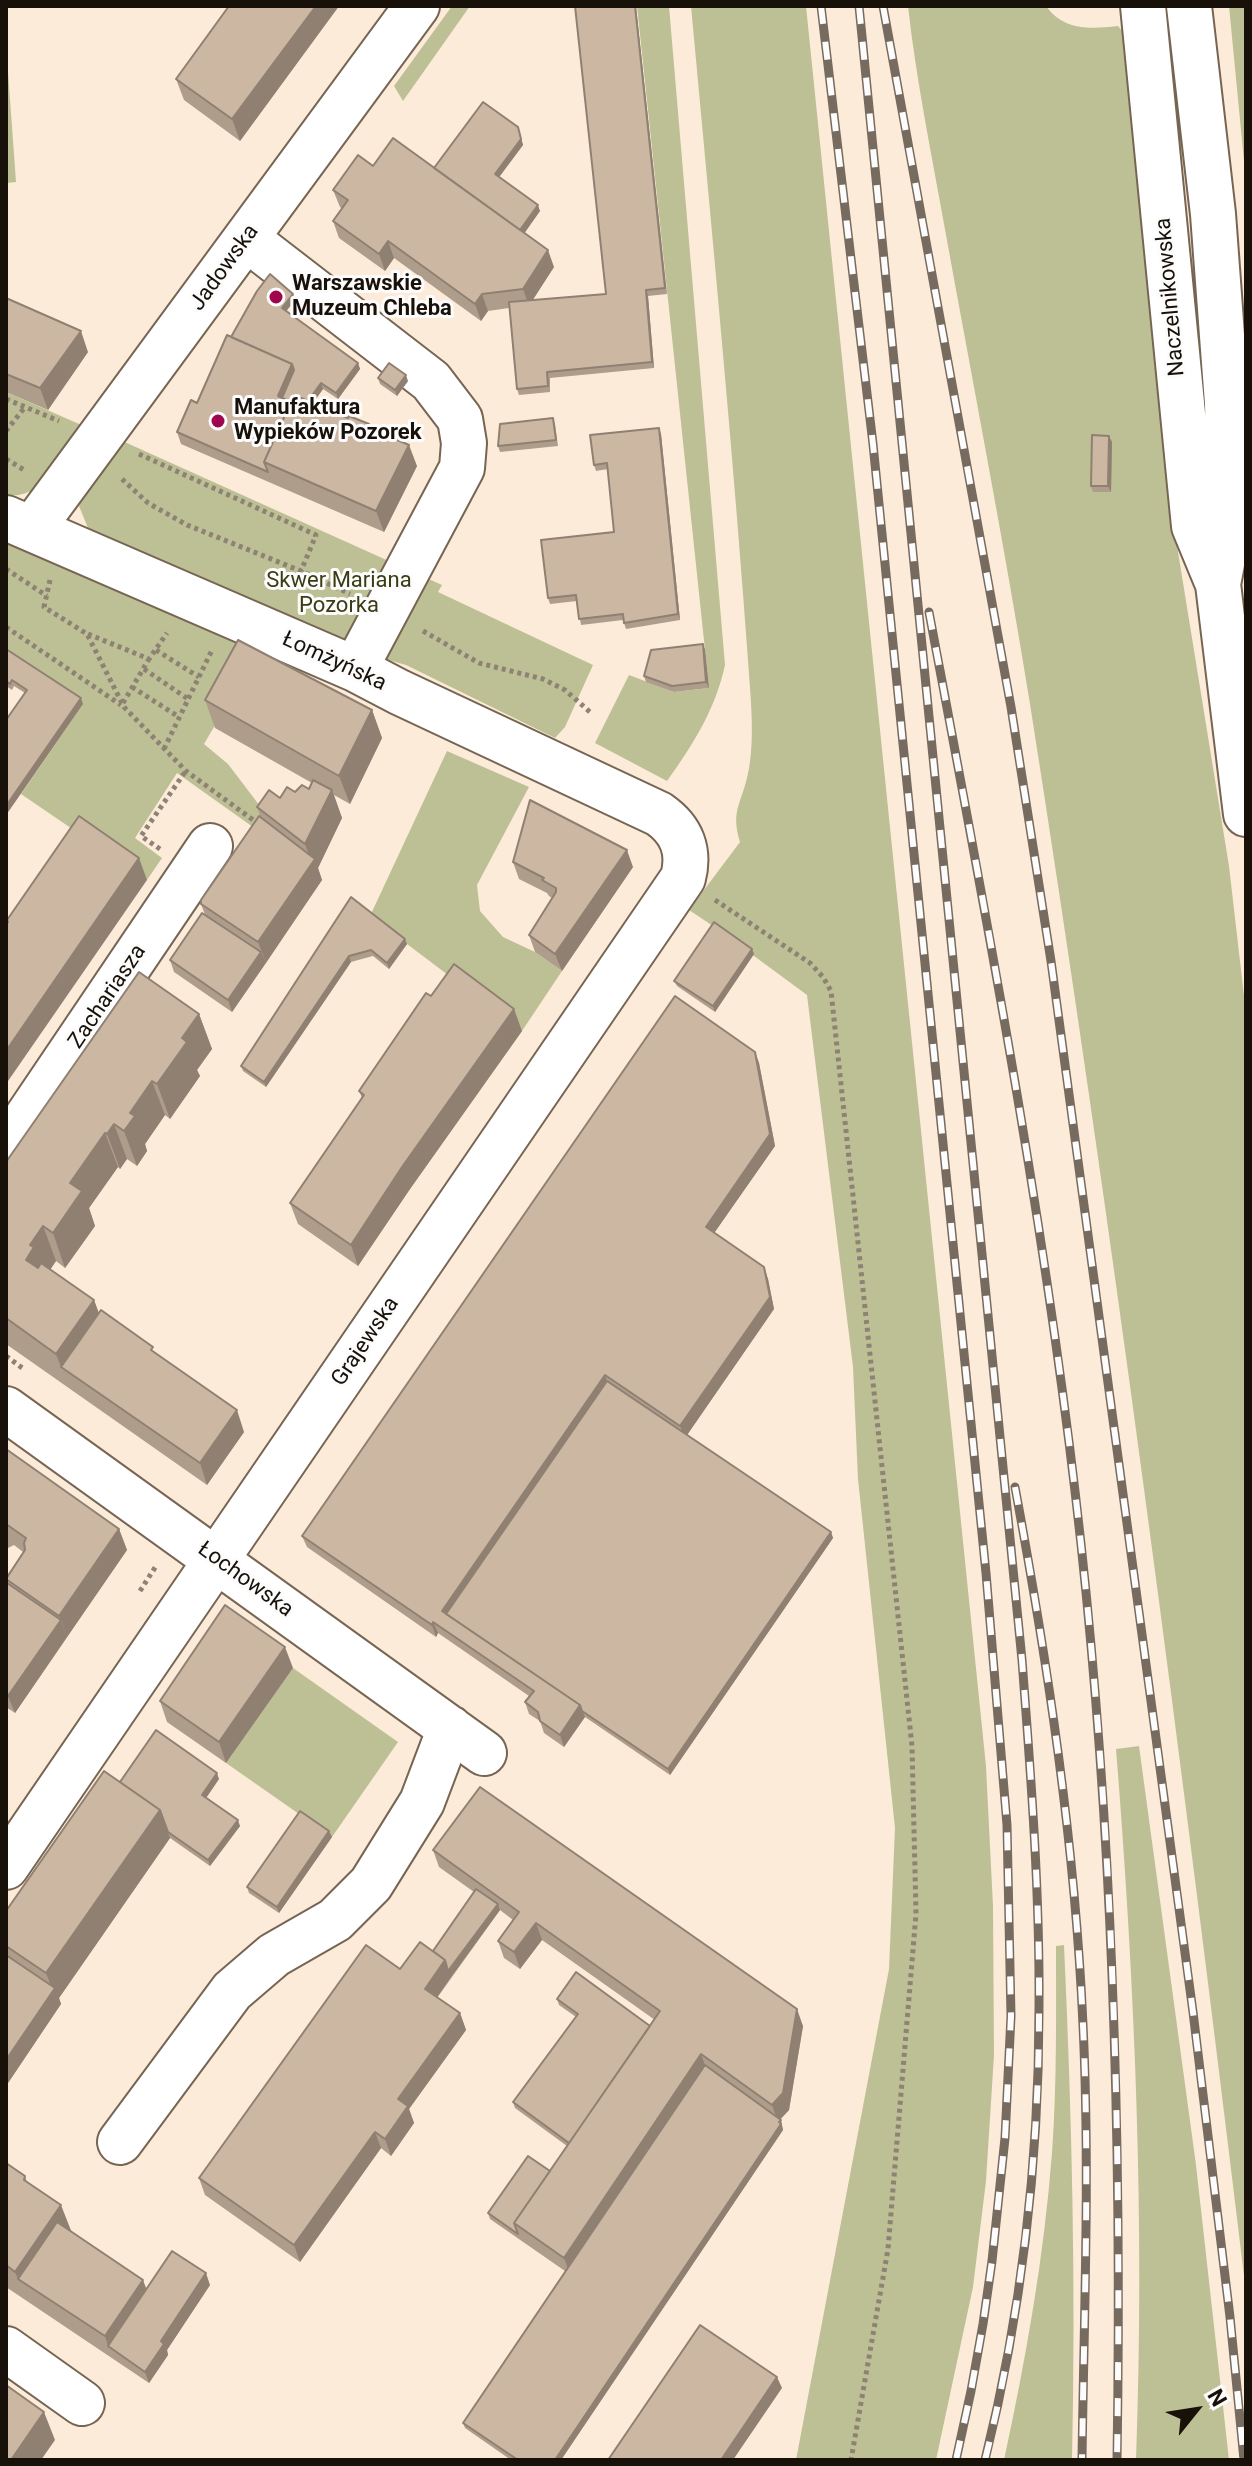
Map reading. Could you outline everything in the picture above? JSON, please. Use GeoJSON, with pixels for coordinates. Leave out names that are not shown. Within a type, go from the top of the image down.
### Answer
{"type":"FeatureCollection","features":[{"type":"Feature","properties":{"kind":"street","name":"Jadowska"},"geometry":{"type":"LineString","coordinates":[[19,524],[247,239],[417,6]]}},
{"type":"Feature","properties":{"kind":"street","name":"Naczelnikowska"},"geometry":{"type":"LineString","coordinates":[[1143,6],[1194,526],[1232,581]]}},
{"type":"Feature","properties":{"kind":"street","name":"Naczelnikowska"},"geometry":{"type":"LineString","coordinates":[[1189,6],[1213,214],[1227,403],[1232,581],[1246,814]]}},
{"type":"Feature","properties":{"kind":"street"},"geometry":{"type":"LineString","coordinates":[[247,239],[431,381],[460,419],[464,443],[462,468],[355,669]]}},
{"type":"Feature","properties":{"kind":"street","name":"Łomżyńska"},"geometry":{"type":"LineString","coordinates":[[19,524],[355,669],[659,814],[679,832],[684,844],[687,856],[683,878]]}},
{"type":"Feature","properties":{"kind":"street","name":"Zachariasza"},"geometry":{"type":"LineString","coordinates":[[6,1148],[210,846]]}},
{"type":"Feature","properties":{"kind":"street","name":"Grajewska"},"geometry":{"type":"LineString","coordinates":[[6,1867],[683,878]]}},
{"type":"Feature","properties":{"kind":"street","name":"Łochowska"},"geometry":{"type":"LineString","coordinates":[[6,1409],[467,1740],[422,1802],[371,1884],[335,1920],[274,1955],[232,1991],[120,2142]]}},
{"type":"Feature","properties":{"kind":"street"},"geometry":{"type":"LineString","coordinates":[[6,2349],[82,2403]]}},
{"type":"Feature","properties":{"kind":"path"},"geometry":{"type":"LineString","coordinates":[[6,399],[64,424]]}},
{"type":"Feature","properties":{"kind":"path"},"geometry":{"type":"LineString","coordinates":[[6,431],[25,407]]}},
{"type":"Feature","properties":{"kind":"path"},"geometry":{"type":"LineString","coordinates":[[135,452],[316,535],[301,571]]}},
{"type":"Feature","properties":{"kind":"path"},"geometry":{"type":"LineString","coordinates":[[118,475],[148,503],[187,525],[301,571],[386,610],[479,663],[543,679],[565,690],[590,712]]}},
{"type":"Feature","properties":{"kind":"path"},"geometry":{"type":"LineString","coordinates":[[52,568],[44,607],[87,634],[149,659]]}},
{"type":"Feature","properties":{"kind":"path"},"geometry":{"type":"LineString","coordinates":[[6,569],[47,596]]}},
{"type":"Feature","properties":{"kind":"path"},"geometry":{"type":"LineString","coordinates":[[6,627],[123,705],[186,771],[263,827]]}},
{"type":"Feature","properties":{"kind":"path"},"geometry":{"type":"LineString","coordinates":[[123,705],[169,630]]}},
{"type":"Feature","properties":{"kind":"path"},"geometry":{"type":"LineString","coordinates":[[87,634],[123,705]]}},
{"type":"Feature","properties":{"kind":"path"},"geometry":{"type":"LineString","coordinates":[[164,749],[218,638]]}},
{"type":"Feature","properties":{"kind":"path"},"geometry":{"type":"LineString","coordinates":[[156,650],[199,677]]}},
{"type":"Feature","properties":{"kind":"path"},"geometry":{"type":"LineString","coordinates":[[144,669],[188,699]]}},
{"type":"Feature","properties":{"kind":"path"},"geometry":{"type":"LineString","coordinates":[[132,687],[179,717]]}},
{"type":"Feature","properties":{"kind":"path"},"geometry":{"type":"LineString","coordinates":[[683,878],[810,963],[831,991],[837,1030],[912,1746],[916,1914],[888,2249],[851,2460]]}},
{"type":"Feature","properties":{"kind":"green space"},"geometry":{"type":"Polygon","coordinates":[[[452,6],[470,6],[403,101],[394,86],[452,6]]]}},
{"type":"Feature","properties":{"kind":"green space"},"geometry":{"type":"Polygon","coordinates":[[[637,6],[669,6],[725,665],[716,696],[702,726],[667,781],[595,743],[629,675],[674,692],[709,688],[637,6]]]}},
{"type":"Feature","properties":{"kind":"green space"},"geometry":{"type":"Polygon","coordinates":[[[691,6],[806,6],[986,1766],[993,1906],[994,2055],[986,2181],[973,2287],[936,2460],[796,2460],[889,1969],[895,1828],[858,1479],[853,1367],[807,995],[689,910],[740,842],[736,816],[747,778],[752,733],[737,517],[691,6]]]}},
{"type":"Feature","properties":{"kind":"green space"},"geometry":{"type":"Polygon","coordinates":[[[908,6],[1046,6],[1069,24],[1088,28],[1118,26],[1124,33],[1167,484],[1229,866],[1246,1013],[1246,2292],[1197,1894],[1090,1100],[1020,644],[924,115],[908,6]]]}},
{"type":"Feature","properties":{"kind":"green space"},"geometry":{"type":"Polygon","coordinates":[[[1229,6],[1246,6],[1246,182],[1229,6]]]}},
{"type":"Feature","properties":{"kind":"green space"},"geometry":{"type":"Polygon","coordinates":[[[6,44],[16,182],[6,183],[6,44]]]}},
{"type":"Feature","properties":{"kind":"green space"},"geometry":{"type":"Polygon","coordinates":[[[6,392],[86,427],[53,473],[32,491],[20,495],[6,495],[6,392]]]}},
{"type":"Feature","properties":{"kind":"green space","name":"Skwer Mariana Pozorka"},"geometry":{"type":"Polygon","coordinates":[[[118,439],[442,585],[438,592],[593,665],[565,727],[555,738],[406,665],[336,645],[90,533],[79,506],[85,486],[118,439]]]}},
{"type":"Feature","properties":{"kind":"green space","name":"Skwer Mariana Pozorka"},"geometry":{"type":"Polygon","coordinates":[[[6,535],[258,652],[204,744],[228,764],[266,814],[267,837],[177,773],[135,838],[162,858],[147,880],[21,794],[83,704],[6,653],[6,535]]]}},
{"type":"Feature","properties":{"kind":"green space"},"geometry":{"type":"Polygon","coordinates":[[[447,751],[529,787],[477,885],[480,911],[503,937],[535,952],[562,971],[522,1031],[370,916],[447,751]]]}},
{"type":"Feature","properties":{"kind":"green space"},"geometry":{"type":"Polygon","coordinates":[[[293,1668],[398,1742],[332,1837],[226,1763],[293,1668]]]}},
{"type":"Feature","properties":{"kind":"green space"},"geometry":{"type":"Polygon","coordinates":[[[1139,1746],[1196,2165],[1229,2460],[1136,2460],[1139,2193],[1128,1926],[1116,1749],[1139,1746]]]}},
{"type":"Feature","properties":{"kind":"green space"},"geometry":{"type":"Polygon","coordinates":[[[1064,1945],[1072,2202],[1072,2460],[1004,2460],[1027,2345],[1044,2230],[1055,2101],[1056,1946],[1064,1945]]]}},
{"type":"Feature","properties":{"kind":"building"},"geometry":{"type":"Polygon","coordinates":[[[229,6],[316,6],[232,119],[176,79],[229,6]]]}},
{"type":"Feature","properties":{"kind":"building"},"geometry":{"type":"Polygon","coordinates":[[[575,6],[635,6],[665,288],[646,290],[652,362],[547,372],[548,386],[517,389],[509,302],[606,294],[575,6]]]}},
{"type":"Feature","properties":{"kind":"building"},"geometry":{"type":"Polygon","coordinates":[[[483,102],[518,127],[521,139],[495,174],[538,205],[520,230],[434,168],[483,102]]]}},
{"type":"Feature","properties":{"kind":"building"},"geometry":{"type":"Polygon","coordinates":[[[393,138],[548,250],[523,289],[482,294],[475,304],[388,241],[379,254],[333,221],[348,200],[333,190],[358,155],[373,166],[393,138]]]}},
{"type":"Feature","properties":{"kind":"building"},"geometry":{"type":"Polygon","coordinates":[[[270,274],[293,294],[282,308],[358,363],[336,393],[321,383],[308,401],[294,395],[291,402],[282,398],[294,370],[292,364],[231,337],[270,274]]]}},
{"type":"Feature","properties":{"kind":"building"},"geometry":{"type":"Polygon","coordinates":[[[6,298],[81,331],[40,388],[6,374],[6,298]]]}},
{"type":"Feature","properties":{"kind":"building"},"geometry":{"type":"Polygon","coordinates":[[[227,335],[292,364],[278,396],[291,402],[264,462],[268,472],[177,432],[191,400],[197,403],[227,335]]]}},
{"type":"Feature","properties":{"kind":"building"},"geometry":{"type":"Polygon","coordinates":[[[389,363],[406,375],[395,390],[378,378],[389,363]]]}},
{"type":"Feature","properties":{"kind":"building"},"geometry":{"type":"Polygon","coordinates":[[[294,395],[369,424],[367,427],[409,445],[376,511],[264,462],[294,395]]]}},
{"type":"Feature","properties":{"kind":"building"},"geometry":{"type":"Polygon","coordinates":[[[553,418],[556,440],[498,446],[500,424],[553,418]]]}},
{"type":"Feature","properties":{"kind":"building"},"geometry":{"type":"Polygon","coordinates":[[[659,428],[678,614],[624,623],[623,614],[579,619],[576,595],[548,598],[541,540],[614,532],[607,463],[594,465],[590,435],[659,428]]]}},
{"type":"Feature","properties":{"kind":"building"},"geometry":{"type":"Polygon","coordinates":[[[1092,435],[1109,436],[1108,486],[1091,486],[1092,435]]]}},
{"type":"Feature","properties":{"kind":"building"},"geometry":{"type":"Polygon","coordinates":[[[238,640],[372,710],[339,776],[205,700],[238,640]]]}},
{"type":"Feature","properties":{"kind":"building"},"geometry":{"type":"Polygon","coordinates":[[[703,644],[706,682],[672,686],[644,676],[651,650],[703,644]]]}},
{"type":"Feature","properties":{"kind":"building"},"geometry":{"type":"Polygon","coordinates":[[[6,649],[81,698],[6,806],[6,720],[27,690],[12,680],[10,684],[6,681],[6,649]]]}},
{"type":"Feature","properties":{"kind":"building"},"geometry":{"type":"Polygon","coordinates":[[[313,780],[332,790],[305,844],[257,807],[269,790],[280,798],[287,787],[295,792],[302,785],[309,789],[313,780]]]}},
{"type":"Feature","properties":{"kind":"building"},"geometry":{"type":"Polygon","coordinates":[[[530,800],[627,850],[555,954],[529,935],[556,888],[513,862],[530,800]]]}},
{"type":"Feature","properties":{"kind":"building"},"geometry":{"type":"Polygon","coordinates":[[[79,816],[139,858],[6,1051],[7,920],[79,816]]]}},
{"type":"Feature","properties":{"kind":"building"},"geometry":{"type":"Polygon","coordinates":[[[259,816],[315,859],[258,942],[201,904],[201,900],[259,816]]]}},
{"type":"Feature","properties":{"kind":"building"},"geometry":{"type":"Polygon","coordinates":[[[351,897],[405,939],[387,963],[371,950],[349,956],[264,1082],[241,1066],[351,897]]]}},
{"type":"Feature","properties":{"kind":"building"},"geometry":{"type":"Polygon","coordinates":[[[202,913],[261,952],[228,1000],[170,960],[202,913]]]}},
{"type":"Feature","properties":{"kind":"building"},"geometry":{"type":"Polygon","coordinates":[[[714,922],[752,949],[713,1006],[674,981],[714,922]]]}},
{"type":"Feature","properties":{"kind":"building"},"geometry":{"type":"Polygon","coordinates":[[[454,964],[514,1009],[351,1245],[290,1203],[364,1095],[359,1091],[426,993],[431,996],[454,964]]]}},
{"type":"Feature","properties":{"kind":"building"},"geometry":{"type":"Polygon","coordinates":[[[139,972],[199,1014],[182,1038],[187,1042],[157,1084],[152,1081],[130,1113],[135,1116],[124,1131],[114,1124],[70,1183],[82,1191],[53,1233],[43,1226],[30,1245],[34,1247],[26,1260],[38,1268],[41,1263],[94,1300],[56,1354],[6,1318],[6,1162],[139,972]]]}},
{"type":"Feature","properties":{"kind":"building"},"geometry":{"type":"Polygon","coordinates":[[[675,996],[755,1052],[770,1134],[706,1227],[764,1267],[770,1297],[680,1426],[605,1375],[442,1611],[580,1705],[560,1735],[540,1721],[538,1712],[525,1702],[534,1691],[302,1536],[675,996]]]}},
{"type":"Feature","properties":{"kind":"building"},"geometry":{"type":"Polygon","coordinates":[[[101,1310],[153,1347],[151,1350],[237,1410],[200,1463],[61,1367],[101,1310]]]}},
{"type":"Feature","properties":{"kind":"building"},"geometry":{"type":"Polygon","coordinates":[[[607,1381],[831,1532],[668,1769],[446,1614],[607,1381]]]}},
{"type":"Feature","properties":{"kind":"building"},"geometry":{"type":"Polygon","coordinates":[[[6,1449],[119,1529],[59,1616],[6,1579],[25,1550],[26,1538],[6,1524],[6,1449]]]}},
{"type":"Feature","properties":{"kind":"building"},"geometry":{"type":"Polygon","coordinates":[[[7,1583],[61,1620],[8,1696],[6,1695],[7,1583]]]}},
{"type":"Feature","properties":{"kind":"building"},"geometry":{"type":"Polygon","coordinates":[[[225,1605],[285,1647],[219,1742],[160,1701],[225,1605]]]}},
{"type":"Feature","properties":{"kind":"building"},"geometry":{"type":"Polygon","coordinates":[[[156,1730],[217,1773],[202,1795],[238,1820],[208,1860],[168,1832],[160,1810],[120,1782],[156,1730]]]}},
{"type":"Feature","properties":{"kind":"building"},"geometry":{"type":"Polygon","coordinates":[[[104,1771],[160,1810],[46,1973],[6,1946],[6,1911],[104,1771]]]}},
{"type":"Feature","properties":{"kind":"building"},"geometry":{"type":"Polygon","coordinates":[[[480,1787],[797,2009],[783,2093],[772,2105],[701,2054],[564,2258],[514,2223],[660,2011],[536,1923],[514,1952],[498,1941],[519,1912],[433,1850],[480,1787]]]}},
{"type":"Feature","properties":{"kind":"building"},"geometry":{"type":"Polygon","coordinates":[[[300,1811],[329,1831],[277,1907],[247,1887],[300,1811]]]}},
{"type":"Feature","properties":{"kind":"building"},"geometry":{"type":"Polygon","coordinates":[[[476,1889],[498,1904],[448,1971],[445,1960],[433,1951],[476,1889]]]}},
{"type":"Feature","properties":{"kind":"building"},"geometry":{"type":"Polygon","coordinates":[[[420,1942],[445,1960],[425,1989],[460,2013],[398,2099],[408,2106],[385,2139],[375,2132],[294,2245],[199,2178],[366,1945],[400,1969],[420,1942]]]}},
{"type":"Feature","properties":{"kind":"building"},"geometry":{"type":"Polygon","coordinates":[[[6,1955],[55,1988],[6,2060],[6,1955]]]}},
{"type":"Feature","properties":{"kind":"building"},"geometry":{"type":"Polygon","coordinates":[[[576,1972],[650,2026],[569,2143],[513,2102],[578,2014],[557,1999],[576,1972]]]}},
{"type":"Feature","properties":{"kind":"building"},"geometry":{"type":"Polygon","coordinates":[[[705,2065],[781,2120],[781,2124],[555,2460],[518,2460],[463,2423],[705,2065]]]}},
{"type":"Feature","properties":{"kind":"building"},"geometry":{"type":"Polygon","coordinates":[[[528,2156],[550,2171],[514,2223],[518,2234],[488,2213],[528,2156]]]}},
{"type":"Feature","properties":{"kind":"building"},"geometry":{"type":"Polygon","coordinates":[[[6,2163],[25,2176],[24,2180],[61,2205],[15,2272],[6,2265],[6,2163]]]}},
{"type":"Feature","properties":{"kind":"building"},"geometry":{"type":"Polygon","coordinates":[[[57,2222],[143,2280],[105,2336],[18,2279],[57,2222]]]}},
{"type":"Feature","properties":{"kind":"building"},"geometry":{"type":"Polygon","coordinates":[[[172,2251],[206,2273],[161,2341],[164,2344],[145,2372],[108,2346],[172,2251]]]}},
{"type":"Feature","properties":{"kind":"building"},"geometry":{"type":"Polygon","coordinates":[[[700,2325],[777,2377],[721,2460],[608,2460],[700,2325]]]}},
{"type":"Feature","properties":{"kind":"building"},"geometry":{"type":"Polygon","coordinates":[[[6,2385],[44,2412],[11,2460],[6,2460],[6,2385]]]}},
{"type":"Feature","properties":{"kind":"railway"},"geometry":{"type":"LineString","coordinates":[[821,6],[873,444],[986,1573],[1007,1825],[1011,2016],[1005,2138],[983,2324],[956,2460]]}},
{"type":"Feature","properties":{"kind":"railway"},"geometry":{"type":"LineString","coordinates":[[859,6],[1022,1660],[1034,1835],[1039,2010],[1036,2123],[1018,2293],[985,2460]]}},
{"type":"Feature","properties":{"kind":"railway"},"geometry":{"type":"LineString","coordinates":[[883,6],[1011,707],[1051,961],[1193,2012],[1244,2460]]}},
{"type":"Feature","properties":{"kind":"railway"},"geometry":{"type":"LineString","coordinates":[[929,612],[994,960],[1033,1193],[1081,1544],[1101,1773],[1113,2002],[1117,2116],[1117,2460]]}},
{"type":"Feature","properties":{"kind":"railway"},"geometry":{"type":"LineString","coordinates":[[1015,1487],[1058,1755],[1079,1957],[1086,2134],[1082,2460]]}},
{"type":"Feature","properties":{"kind":"place","name":"Warszawskie Muzeum Chleba"},"geometry":{"type":"Point","coordinates":[276,297]}},
{"type":"Feature","properties":{"kind":"place","name":"Manufaktura Wypieków Pozorek"},"geometry":{"type":"Point","coordinates":[218,421]}}]}
